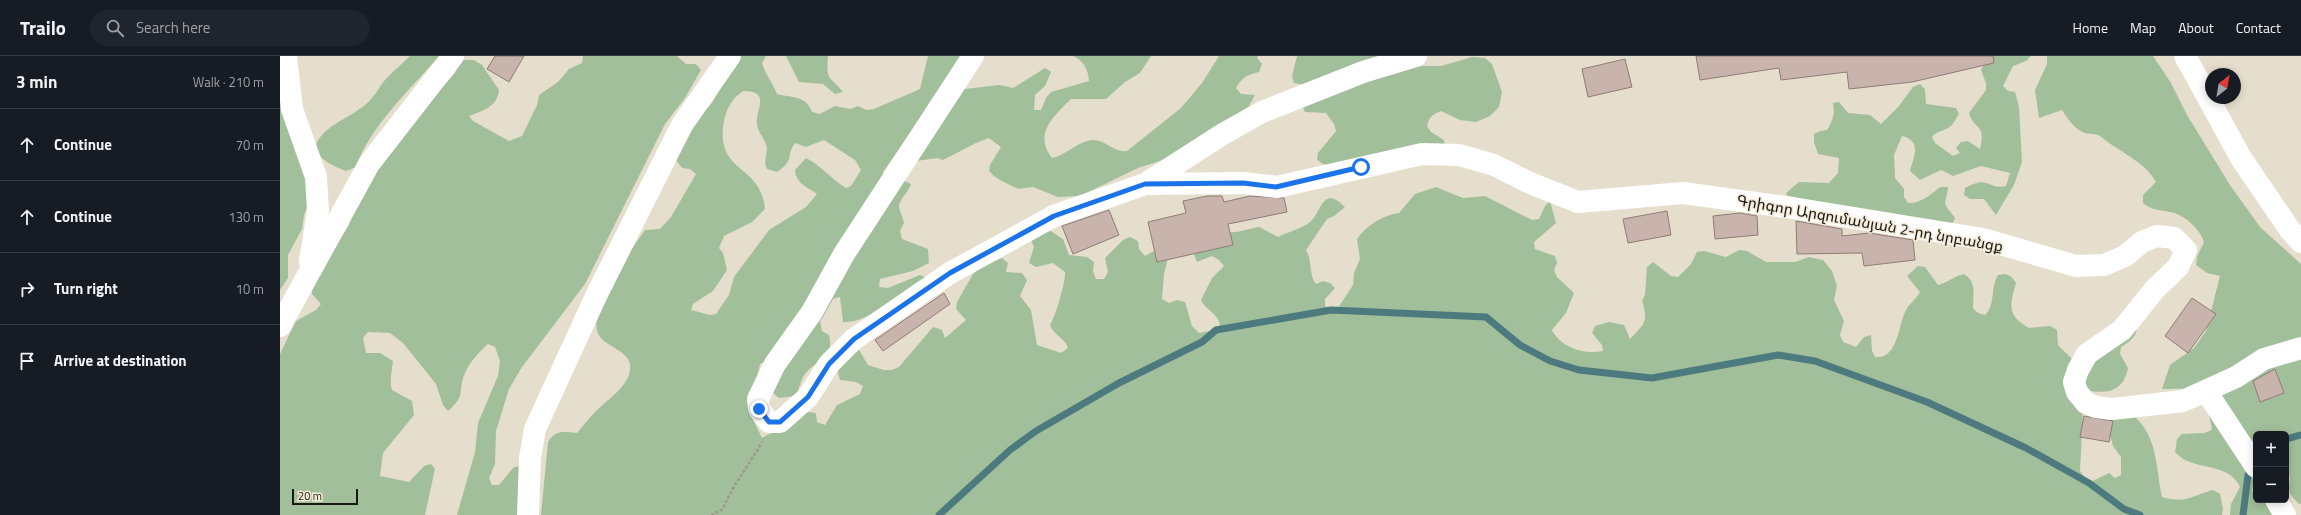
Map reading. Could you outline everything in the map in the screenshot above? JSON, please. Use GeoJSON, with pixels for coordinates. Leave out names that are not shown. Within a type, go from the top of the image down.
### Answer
{"type":"FeatureCollection","features":[{"type":"Feature","properties":{"kind":"street"},"geometry":{"type":"LineString","coordinates":[[286,56],[292,109],[316,178],[318,211],[308,276]]}},
{"type":"Feature","properties":{"kind":"street"},"geometry":{"type":"LineString","coordinates":[[280,326],[369,164],[453,56]]}},
{"type":"Feature","properties":{"kind":"street"},"geometry":{"type":"LineString","coordinates":[[528,515],[530,458],[535,429],[601,286],[682,125],[730,56]]}},
{"type":"Feature","properties":{"kind":"street"},"geometry":{"type":"LineString","coordinates":[[973,56],[844,254],[812,312],[775,364],[758,399],[759,409],[769,422],[780,422],[808,397],[829,364],[854,339],[950,273],[1054,216],[1145,184],[1223,134],[1262,112],[1343,79],[1416,56]]}},
{"type":"Feature","properties":{"kind":"street"},"geometry":{"type":"LineString","coordinates":[[2185,56],[2242,158],[2290,230],[2301,242]]}},
{"type":"Feature","properties":{"kind":"street","name":"Գրիգոր Արզումանյան 2-րդ նրբանցք"},"geometry":{"type":"LineString","coordinates":[[1145,184],[1243,183],[1276,187],[1422,154],[1459,155],[1494,164],[1530,182],[1578,202],[1683,193],[1793,208],[1983,239],[2076,266],[2104,265],[2125,256],[2142,242],[2158,236],[2174,238],[2186,250],[2178,267],[2155,289],[2122,330],[2087,354],[2078,370],[2074,382],[2077,392],[2086,403],[2096,407],[2112,409],[2183,401],[2236,377],[2264,359],[2301,348]]}},
{"type":"Feature","properties":{"kind":"street"},"geometry":{"type":"LineString","coordinates":[[2206,391],[2255,467]]}},
{"type":"Feature","properties":{"kind":"street"},"geometry":{"type":"LineString","coordinates":[[2278,503],[2285,515]]}},
{"type":"Feature","properties":{"kind":"path"},"geometry":{"type":"LineString","coordinates":[[711,515],[723,509],[737,480],[751,461],[769,422]]}},
{"type":"Feature","properties":{"kind":"green space"},"geometry":{"type":"Polygon","coordinates":[[[280,56],[314,189],[304,215],[302,229],[288,255],[288,278],[280,290],[280,56]]]}},
{"type":"Feature","properties":{"kind":"green space"},"geometry":{"type":"Polygon","coordinates":[[[410,56],[439,56],[392,108],[371,137],[362,152],[356,167],[346,171],[321,157],[314,150],[323,135],[329,129],[369,102],[385,80],[410,56]]]}},
{"type":"Feature","properties":{"kind":"green space"},"geometry":{"type":"Polygon","coordinates":[[[583,56],[677,56],[686,64],[696,64],[701,70],[685,98],[665,124],[585,284],[522,367],[509,389],[496,431],[495,464],[489,478],[492,485],[499,485],[513,468],[520,465],[522,515],[457,515],[475,452],[478,423],[498,376],[500,361],[495,347],[488,344],[472,361],[463,379],[460,397],[454,406],[448,411],[443,405],[436,384],[403,343],[390,333],[368,332],[363,338],[366,353],[380,353],[393,361],[391,380],[392,390],[412,401],[414,415],[383,453],[380,476],[409,482],[424,466],[431,464],[435,469],[425,515],[280,515],[280,354],[296,321],[316,310],[321,304],[312,294],[311,287],[349,225],[355,205],[374,165],[455,73],[460,60],[474,60],[482,65],[499,90],[498,96],[492,105],[469,116],[473,121],[509,141],[522,136],[537,105],[539,95],[558,82],[569,69],[582,63],[583,56]]]}},
{"type":"Feature","properties":{"kind":"green space"},"geometry":{"type":"Polygon","coordinates":[[[739,56],[766,56],[762,63],[777,94],[798,98],[806,103],[812,112],[820,114],[835,106],[850,109],[858,106],[866,110],[874,109],[920,89],[928,56],[964,56],[933,108],[912,130],[883,172],[885,180],[902,180],[911,184],[899,204],[899,209],[904,223],[900,231],[902,239],[928,249],[929,263],[913,271],[880,279],[879,287],[888,288],[920,275],[927,278],[887,306],[864,318],[853,321],[843,322],[840,297],[833,299],[820,322],[822,331],[829,335],[829,350],[824,358],[805,374],[795,396],[779,398],[772,392],[775,357],[760,364],[749,411],[762,438],[808,412],[816,413],[817,422],[825,425],[837,405],[860,394],[863,386],[856,382],[840,380],[838,370],[842,358],[851,348],[859,350],[868,365],[884,370],[892,370],[899,367],[933,327],[942,330],[945,338],[966,320],[956,309],[957,302],[973,274],[979,268],[1002,258],[1008,263],[1006,272],[1022,273],[1027,280],[1020,296],[1031,310],[1037,345],[1061,353],[1068,348],[1050,325],[1060,299],[1065,272],[1053,263],[1036,267],[1029,263],[1034,247],[1031,240],[1049,230],[1063,239],[1069,255],[1087,257],[1094,262],[1093,271],[1096,279],[1104,279],[1108,272],[1105,258],[1123,240],[1130,237],[1138,241],[1139,249],[1145,256],[1159,248],[1168,258],[1164,274],[1162,299],[1169,303],[1177,300],[1185,302],[1192,326],[1199,333],[1216,330],[1220,324],[1219,320],[1201,300],[1212,278],[1224,266],[1219,260],[1212,256],[1197,262],[1194,254],[1211,233],[1217,229],[1229,232],[1238,232],[1259,227],[1278,237],[1303,227],[1310,222],[1323,202],[1327,199],[1332,198],[1337,201],[1345,207],[1334,216],[1327,219],[1306,250],[1312,276],[1316,284],[1323,281],[1330,283],[1335,288],[1325,299],[1325,306],[1331,310],[1338,308],[1353,285],[1354,273],[1360,259],[1357,239],[1361,234],[1370,225],[1381,218],[1399,213],[1415,194],[1436,187],[1463,198],[1485,196],[1532,220],[1539,219],[1545,206],[1550,201],[1556,223],[1534,242],[1535,249],[1555,256],[1557,263],[1554,270],[1557,277],[1574,293],[1566,313],[1552,330],[1567,346],[1581,351],[1603,351],[1602,345],[1592,333],[1595,326],[1609,322],[1624,325],[1630,339],[1639,330],[1645,318],[1642,301],[1645,295],[1647,267],[1653,262],[1671,276],[1678,277],[1691,264],[1697,252],[1704,251],[1726,257],[1739,250],[1747,251],[1766,262],[1795,262],[1809,257],[1823,260],[1832,271],[1837,286],[1834,300],[1844,321],[1840,335],[1843,342],[1856,347],[1864,337],[1871,335],[1872,351],[1875,357],[1883,356],[1893,347],[1903,316],[1920,292],[1907,276],[1918,266],[1925,267],[1938,285],[1964,274],[1973,285],[1973,308],[1978,313],[1985,315],[1991,306],[1994,285],[1998,275],[2004,274],[2010,276],[2016,283],[2011,303],[2013,314],[2016,319],[2029,328],[2050,326],[2057,330],[2058,345],[2074,361],[2137,325],[2135,336],[2121,347],[2120,354],[2128,368],[2122,383],[2112,390],[2099,392],[2084,390],[2080,471],[2089,483],[2109,473],[2115,478],[2121,475],[2121,457],[2113,446],[2109,432],[2109,418],[2135,417],[2143,425],[2152,444],[2162,497],[2177,500],[2213,490],[2220,494],[2223,509],[2222,515],[541,515],[548,442],[557,433],[577,433],[595,412],[624,385],[628,378],[630,371],[629,360],[626,356],[601,338],[597,328],[597,315],[610,284],[645,230],[660,229],[671,217],[696,174],[690,169],[682,168],[676,160],[698,118],[712,103],[739,56]],[[743,91],[730,104],[724,121],[723,138],[726,151],[732,160],[756,183],[762,194],[765,209],[752,222],[724,236],[719,248],[723,253],[727,270],[713,291],[693,304],[691,310],[710,315],[716,314],[729,295],[734,277],[769,230],[806,207],[817,194],[803,185],[796,175],[795,170],[806,158],[846,188],[851,186],[861,170],[855,160],[824,140],[806,147],[795,143],[788,161],[783,168],[777,172],[767,169],[765,161],[767,148],[757,125],[760,98],[757,94],[743,91]]]}},
{"type":"Feature","properties":{"kind":"green space"},"geometry":{"type":"Polygon","coordinates":[[[786,56],[828,56],[828,74],[843,92],[835,94],[823,84],[799,82],[786,56]]]}},
{"type":"Feature","properties":{"kind":"green space"},"geometry":{"type":"Polygon","coordinates":[[[1073,56],[1151,56],[1140,73],[1125,82],[1106,99],[1071,99],[1058,112],[1045,133],[1047,149],[1052,158],[1081,143],[1092,140],[1097,140],[1118,150],[1127,151],[1181,108],[1202,83],[1219,56],[1258,56],[1257,58],[1262,64],[1259,72],[1245,77],[1240,81],[1236,88],[1241,94],[1255,95],[1248,108],[1166,159],[1138,168],[1080,196],[1058,197],[1033,187],[1018,189],[998,179],[989,171],[990,165],[1001,147],[989,138],[943,160],[937,158],[916,161],[952,95],[965,89],[999,85],[1013,88],[1045,68],[1051,72],[1045,86],[1035,95],[1034,110],[1041,110],[1046,98],[1051,92],[1089,81],[1085,66],[1080,60],[1073,56]]]}},
{"type":"Feature","properties":{"kind":"green space"},"geometry":{"type":"Polygon","coordinates":[[[1297,56],[1388,56],[1404,66],[1441,66],[1472,57],[1485,58],[1492,64],[1502,92],[1499,107],[1490,116],[1476,122],[1460,120],[1441,111],[1430,118],[1427,126],[1431,132],[1444,140],[1445,148],[1337,167],[1323,164],[1317,160],[1318,153],[1336,131],[1334,124],[1326,113],[1305,112],[1302,105],[1309,86],[1294,83],[1292,76],[1297,56]]]}},
{"type":"Feature","properties":{"kind":"green space"},"geometry":{"type":"Polygon","coordinates":[[[1988,56],[2031,56],[2026,61],[2013,66],[2003,86],[2008,91],[2015,92],[2019,107],[2022,162],[2014,185],[1996,215],[1984,199],[1970,199],[1964,195],[1965,188],[1980,182],[2000,187],[2006,186],[2010,173],[1981,166],[1953,176],[1941,170],[1920,180],[1910,171],[1915,150],[1914,145],[1908,138],[1902,136],[1894,155],[1895,178],[1904,189],[1904,197],[1908,203],[1918,202],[1926,198],[1940,187],[1948,187],[1945,203],[1955,218],[1952,225],[1790,200],[1786,193],[1799,182],[1829,183],[1838,173],[1839,158],[1818,154],[1814,142],[1814,134],[1827,130],[1831,123],[1834,114],[1833,103],[1839,102],[1848,113],[1870,115],[1881,124],[1899,106],[1913,87],[1920,84],[1925,89],[1926,104],[1956,108],[1959,114],[1950,127],[1932,137],[1935,143],[1953,156],[1960,153],[1956,148],[1961,142],[1968,141],[1980,149],[1982,135],[1981,131],[1971,119],[1969,113],[1986,90],[1986,83],[1981,70],[1988,56]]]}},
{"type":"Feature","properties":{"kind":"green space"},"geometry":{"type":"Polygon","coordinates":[[[2047,56],[2153,56],[2171,83],[2187,115],[2230,185],[2260,227],[2301,264],[2301,503],[2299,504],[2290,494],[2289,488],[2289,431],[2253,431],[2253,503],[2275,503],[2273,515],[2230,515],[2231,504],[2240,487],[2236,480],[2223,471],[2185,460],[2175,452],[2177,439],[2182,434],[2204,433],[2212,430],[2204,401],[2200,396],[2191,390],[2162,389],[2170,365],[2194,348],[2206,331],[2220,276],[2207,273],[2196,265],[2197,257],[2204,242],[2199,232],[2191,223],[2175,213],[2152,208],[2143,203],[2143,195],[2156,182],[2145,168],[2100,136],[2085,133],[2078,129],[2062,110],[2039,118],[2035,90],[2047,64],[2047,56]]]}},
{"type":"Feature","properties":{"kind":"building"},"geometry":{"type":"Polygon","coordinates":[[[495,56],[524,56],[509,82],[487,69],[495,56]]]}},
{"type":"Feature","properties":{"kind":"building"},"geometry":{"type":"Polygon","coordinates":[[[1696,56],[1993,56],[1994,63],[1912,82],[1849,89],[1847,72],[1781,80],[1779,68],[1700,80],[1696,56]]]}},
{"type":"Feature","properties":{"kind":"building"},"geometry":{"type":"Polygon","coordinates":[[[1625,59],[1632,87],[1588,97],[1582,69],[1625,59]]]}},
{"type":"Feature","properties":{"kind":"building"},"geometry":{"type":"Polygon","coordinates":[[[1207,196],[1222,196],[1224,202],[1250,196],[1284,198],[1287,212],[1228,224],[1233,245],[1157,262],[1148,222],[1186,213],[1183,201],[1207,196]]]}},
{"type":"Feature","properties":{"kind":"building"},"geometry":{"type":"Polygon","coordinates":[[[1109,210],[1119,235],[1073,254],[1062,226],[1109,210]]]}},
{"type":"Feature","properties":{"kind":"building"},"geometry":{"type":"Polygon","coordinates":[[[1667,211],[1671,235],[1628,243],[1623,219],[1667,211]]]}},
{"type":"Feature","properties":{"kind":"building"},"geometry":{"type":"Polygon","coordinates":[[[1740,213],[1757,216],[1758,235],[1715,239],[1713,216],[1740,213]]]}},
{"type":"Feature","properties":{"kind":"building"},"geometry":{"type":"Polygon","coordinates":[[[1796,221],[1842,229],[1842,236],[1869,233],[1913,240],[1915,260],[1864,266],[1862,253],[1797,254],[1796,221]]]}},
{"type":"Feature","properties":{"kind":"building"},"geometry":{"type":"Polygon","coordinates":[[[944,293],[950,304],[883,351],[875,340],[944,293]]]}},
{"type":"Feature","properties":{"kind":"building"},"geometry":{"type":"Polygon","coordinates":[[[2192,298],[2216,314],[2188,353],[2165,336],[2192,298]]]}},
{"type":"Feature","properties":{"kind":"building"},"geometry":{"type":"Polygon","coordinates":[[[2275,369],[2284,393],[2260,402],[2253,381],[2275,369]]]}},
{"type":"Feature","properties":{"kind":"building"},"geometry":{"type":"Polygon","coordinates":[[[2084,416],[2113,421],[2109,442],[2080,437],[2084,416]]]}},
{"type":"Feature","properties":{"kind":"waterway"},"geometry":{"type":"LineString","coordinates":[[939,515],[1010,450],[1036,431],[1119,383],[1202,342],[1216,330],[1331,310],[1486,317],[1520,345],[1550,361],[1579,370],[1652,378],[1778,355],[1815,361],[1927,402],[2026,448],[2089,483],[2124,509],[2140,515]]}},
{"type":"Feature","properties":{"kind":"waterway"},"geometry":{"type":"LineString","coordinates":[[2289,438],[2301,435]]}},
{"type":"Feature","properties":{"kind":"waterway"},"geometry":{"type":"LineString","coordinates":[[2243,515],[2248,475],[2253,469]]}},
{"type":"Feature","properties":{"kind":"route"},"geometry":{"type":"LineString","coordinates":[[759,409],[764,418],[769,422],[780,422],[808,397],[829,364],[854,339],[950,273],[1054,216],[1145,184],[1190,182],[1243,183],[1276,187],[1361,167]]}}]}
